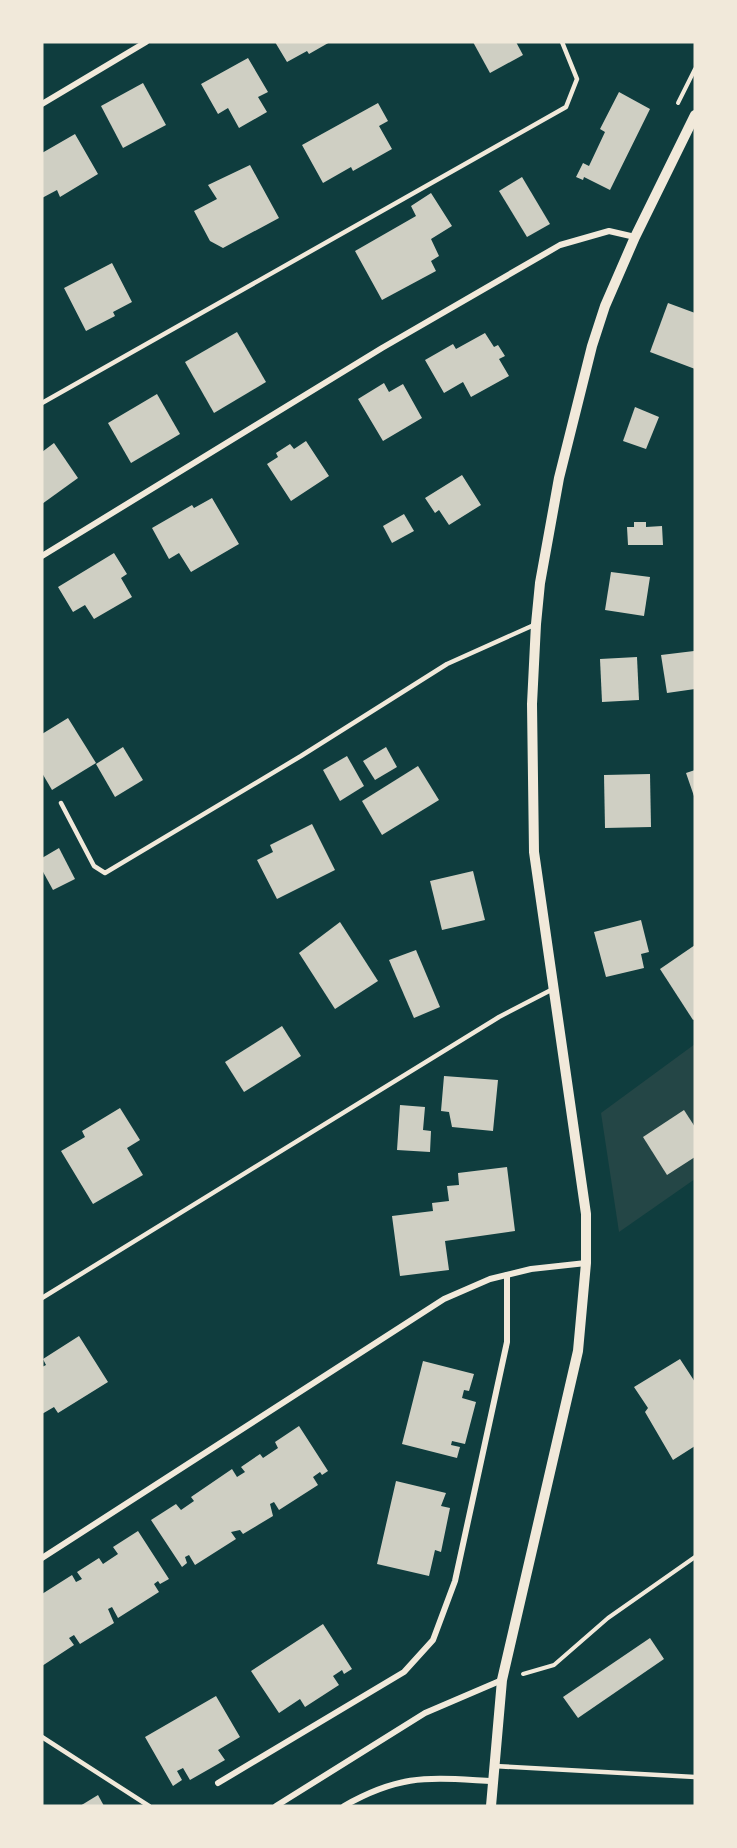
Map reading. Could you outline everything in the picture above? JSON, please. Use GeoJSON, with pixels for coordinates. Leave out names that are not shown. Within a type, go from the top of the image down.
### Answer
{"type":"FeatureCollection","features":[{"type":"Feature","properties":{"kind":"street"},"geometry":{"type":"LineString","coordinates":[[42,104],[146,42]]}},
{"type":"Feature","properties":{"kind":"street"},"geometry":{"type":"LineString","coordinates":[[491,1806],[502,1680],[517,1605],[578,1351],[586,1263],[586,1214],[534,852],[532,704],[536,624],[548,538],[572,423],[604,306],[695,115]]}},
{"type":"Feature","properties":{"kind":"street"},"geometry":{"type":"LineString","coordinates":[[42,556],[382,348],[560,244],[609,231],[635,237]]}},
{"type":"Feature","properties":{"kind":"street"},"geometry":{"type":"LineString","coordinates":[[42,1558],[444,1299],[490,1279],[586,1263]]}},
{"type":"Feature","properties":{"kind":"street"},"geometry":{"type":"LineString","coordinates":[[218,1783],[404,1672],[432,1640],[455,1581],[507,1342],[507,1275]]}},
{"type":"Feature","properties":{"kind":"street"},"geometry":{"type":"LineString","coordinates":[[276,1806],[425,1713],[502,1680]]}},
{"type":"Feature","properties":{"kind":"street"},"geometry":{"type":"LineString","coordinates":[[344,1806],[374,1788],[415,1778],[493,1782]]}},
{"type":"Feature","properties":{"kind":"lane"},"geometry":{"type":"LineString","coordinates":[[42,403],[566,107],[577,79],[562,42]]}},
{"type":"Feature","properties":{"kind":"lane"},"geometry":{"type":"LineString","coordinates":[[61,803],[93,866],[105,873],[223,803],[447,664],[536,624]]}},
{"type":"Feature","properties":{"kind":"lane"},"geometry":{"type":"LineString","coordinates":[[42,1298],[499,1017],[553,989]]}},
{"type":"Feature","properties":{"kind":"lane"},"geometry":{"type":"LineString","coordinates":[[42,1737],[149,1806]]}},
{"type":"Feature","properties":{"kind":"lane"},"geometry":{"type":"LineString","coordinates":[[494,1766],[695,1777]]}},
{"type":"Feature","properties":{"kind":"path"},"geometry":{"type":"LineString","coordinates":[[502,1680],[554,1665],[608,1618],[695,1557]]}},
{"type":"Feature","properties":{"kind":"shaded area"},"geometry":{"type":"Polygon","coordinates":[[[695,1044],[695,1179],[619,1232],[601,1113],[695,1044]]]}},
{"type":"Feature","properties":{"kind":"building"},"geometry":{"type":"Polygon","coordinates":[[[275,42],[330,42],[309,54],[307,51],[287,62],[275,42]]]}},
{"type":"Feature","properties":{"kind":"building"},"geometry":{"type":"Polygon","coordinates":[[[473,42],[516,42],[523,55],[490,73],[473,42]]]}},
{"type":"Feature","properties":{"kind":"building"},"geometry":{"type":"Polygon","coordinates":[[[248,58],[268,92],[258,97],[267,112],[239,128],[228,108],[218,114],[201,84],[248,58]]]}},
{"type":"Feature","properties":{"kind":"building"},"geometry":{"type":"Polygon","coordinates":[[[143,83],[166,125],[123,148],[101,106],[143,83]]]}},
{"type":"Feature","properties":{"kind":"building"},"geometry":{"type":"Polygon","coordinates":[[[619,92],[650,109],[610,190],[584,177],[583,180],[576,177],[583,163],[589,166],[605,132],[600,129],[619,92]]]}},
{"type":"Feature","properties":{"kind":"building"},"geometry":{"type":"Polygon","coordinates":[[[378,103],[388,121],[379,126],[392,149],[353,171],[351,167],[323,183],[302,145],[378,103]]]}},
{"type":"Feature","properties":{"kind":"building"},"geometry":{"type":"Polygon","coordinates":[[[75,134],[98,174],[60,197],[57,190],[42,198],[42,153],[75,134]]]}},
{"type":"Feature","properties":{"kind":"building"},"geometry":{"type":"Polygon","coordinates":[[[250,165],[279,218],[223,248],[210,241],[194,211],[217,199],[208,185],[250,165]]]}},
{"type":"Feature","properties":{"kind":"building"},"geometry":{"type":"Polygon","coordinates":[[[522,177],[550,224],[527,237],[499,191],[522,177]]]}},
{"type":"Feature","properties":{"kind":"building"},"geometry":{"type":"Polygon","coordinates":[[[431,193],[452,226],[431,239],[439,256],[431,261],[436,271],[382,300],[355,251],[416,216],[411,206],[431,193]]]}},
{"type":"Feature","properties":{"kind":"building"},"geometry":{"type":"Polygon","coordinates":[[[112,263],[132,302],[113,312],[115,316],[86,331],[64,288],[112,263]]]}},
{"type":"Feature","properties":{"kind":"building"},"geometry":{"type":"Polygon","coordinates":[[[668,303],[695,313],[695,369],[650,352],[668,303]]]}},
{"type":"Feature","properties":{"kind":"building"},"geometry":{"type":"Polygon","coordinates":[[[237,332],[266,382],[214,413],[185,362],[237,332]]]}},
{"type":"Feature","properties":{"kind":"building"},"geometry":{"type":"Polygon","coordinates":[[[485,333],[494,347],[498,345],[505,356],[499,359],[509,376],[471,397],[463,382],[444,393],[425,360],[453,344],[456,349],[485,333]]]}},
{"type":"Feature","properties":{"kind":"building"},"geometry":{"type":"Polygon","coordinates":[[[384,383],[389,392],[403,384],[422,418],[383,441],[358,399],[384,383]]]}},
{"type":"Feature","properties":{"kind":"building"},"geometry":{"type":"Polygon","coordinates":[[[157,394],[180,434],[131,463],[108,423],[157,394]]]}},
{"type":"Feature","properties":{"kind":"building"},"geometry":{"type":"Polygon","coordinates":[[[635,407],[659,417],[646,449],[623,441],[635,407]]]}},
{"type":"Feature","properties":{"kind":"building"},"geometry":{"type":"Polygon","coordinates":[[[306,441],[329,476],[291,501],[267,464],[278,457],[276,453],[290,444],[294,449],[306,441]]]}},
{"type":"Feature","properties":{"kind":"building"},"geometry":{"type":"Polygon","coordinates":[[[54,443],[78,478],[42,504],[42,452],[54,443]]]}},
{"type":"Feature","properties":{"kind":"building"},"geometry":{"type":"Polygon","coordinates":[[[462,475],[481,505],[449,525],[439,510],[435,513],[425,498],[462,475]]]}},
{"type":"Feature","properties":{"kind":"building"},"geometry":{"type":"Polygon","coordinates":[[[212,498],[239,544],[191,572],[179,553],[169,559],[152,528],[192,505],[194,508],[212,498]]]}},
{"type":"Feature","properties":{"kind":"building"},"geometry":{"type":"Polygon","coordinates":[[[404,514],[414,531],[392,543],[383,526],[404,514]]]}},
{"type":"Feature","properties":{"kind":"building"},"geometry":{"type":"Polygon","coordinates":[[[634,522],[646,522],[646,527],[662,526],[663,545],[628,545],[627,527],[634,527],[634,522]]]}},
{"type":"Feature","properties":{"kind":"building"},"geometry":{"type":"Polygon","coordinates":[[[114,553],[127,574],[121,578],[132,597],[94,619],[85,605],[73,612],[58,587],[114,553]]]}},
{"type":"Feature","properties":{"kind":"building"},"geometry":{"type":"Polygon","coordinates":[[[611,572],[650,577],[644,616],[605,610],[611,572]]]}},
{"type":"Feature","properties":{"kind":"building"},"geometry":{"type":"Polygon","coordinates":[[[694,651],[695,689],[667,693],[661,655],[694,651]]]}},
{"type":"Feature","properties":{"kind":"building"},"geometry":{"type":"Polygon","coordinates":[[[637,657],[639,700],[602,702],[600,659],[637,657]]]}},
{"type":"Feature","properties":{"kind":"building"},"geometry":{"type":"Polygon","coordinates":[[[68,718],[96,763],[52,790],[42,773],[42,734],[68,718]]]}},
{"type":"Feature","properties":{"kind":"building"},"geometry":{"type":"Polygon","coordinates":[[[123,747],[143,780],[115,797],[96,764],[123,747]]]}},
{"type":"Feature","properties":{"kind":"building"},"geometry":{"type":"Polygon","coordinates":[[[386,747],[397,767],[375,780],[363,761],[386,747]]]}},
{"type":"Feature","properties":{"kind":"building"},"geometry":{"type":"Polygon","coordinates":[[[347,756],[364,786],[340,801],[323,770],[347,756]]]}},
{"type":"Feature","properties":{"kind":"building"},"geometry":{"type":"Polygon","coordinates":[[[418,766],[439,800],[382,835],[362,801],[418,766]]]}},
{"type":"Feature","properties":{"kind":"building"},"geometry":{"type":"Polygon","coordinates":[[[695,770],[695,799],[686,773],[695,770]]]}},
{"type":"Feature","properties":{"kind":"building"},"geometry":{"type":"Polygon","coordinates":[[[650,774],[651,827],[605,828],[604,775],[650,774]]]}},
{"type":"Feature","properties":{"kind":"building"},"geometry":{"type":"Polygon","coordinates":[[[312,824],[335,870],[277,899],[257,860],[273,852],[270,845],[312,824]]]}},
{"type":"Feature","properties":{"kind":"building"},"geometry":{"type":"Polygon","coordinates":[[[59,848],[75,879],[53,890],[42,870],[42,858],[59,848]]]}},
{"type":"Feature","properties":{"kind":"building"},"geometry":{"type":"Polygon","coordinates":[[[473,871],[485,920],[442,930],[430,881],[473,871]]]}},
{"type":"Feature","properties":{"kind":"building"},"geometry":{"type":"Polygon","coordinates":[[[641,920],[649,952],[641,954],[644,968],[606,977],[594,932],[641,920]]]}},
{"type":"Feature","properties":{"kind":"building"},"geometry":{"type":"Polygon","coordinates":[[[340,922],[378,981],[335,1009],[299,953],[340,922]]]}},
{"type":"Feature","properties":{"kind":"building"},"geometry":{"type":"Polygon","coordinates":[[[695,945],[695,1019],[693,1020],[660,969],[695,945]]]}},
{"type":"Feature","properties":{"kind":"building"},"geometry":{"type":"Polygon","coordinates":[[[416,950],[440,1007],[414,1018],[389,960],[416,950]]]}},
{"type":"Feature","properties":{"kind":"building"},"geometry":{"type":"Polygon","coordinates":[[[282,1026],[301,1056],[244,1092],[225,1062],[282,1026]]]}},
{"type":"Feature","properties":{"kind":"building"},"geometry":{"type":"Polygon","coordinates":[[[444,1076],[498,1080],[493,1131],[452,1127],[449,1112],[441,1111],[444,1076]]]}},
{"type":"Feature","properties":{"kind":"building"},"geometry":{"type":"Polygon","coordinates":[[[400,1105],[425,1107],[423,1130],[431,1131],[430,1152],[397,1150],[400,1105]]]}},
{"type":"Feature","properties":{"kind":"building"},"geometry":{"type":"Polygon","coordinates":[[[120,1108],[140,1140],[127,1148],[143,1175],[93,1204],[61,1151],[85,1137],[82,1131],[120,1108]]]}},
{"type":"Feature","properties":{"kind":"building"},"geometry":{"type":"Polygon","coordinates":[[[684,1110],[695,1127],[695,1157],[667,1175],[643,1137],[684,1110]]]}},
{"type":"Feature","properties":{"kind":"building"},"geometry":{"type":"Polygon","coordinates":[[[507,1167],[515,1231],[445,1241],[449,1270],[400,1276],[392,1216],[433,1211],[432,1203],[449,1201],[447,1186],[459,1185],[458,1173],[507,1167]]]}},
{"type":"Feature","properties":{"kind":"building"},"geometry":{"type":"Polygon","coordinates":[[[79,1336],[108,1382],[58,1413],[54,1407],[42,1414],[42,1367],[46,1365],[43,1359],[79,1336]]]}},
{"type":"Feature","properties":{"kind":"building"},"geometry":{"type":"Polygon","coordinates":[[[680,1359],[695,1382],[695,1446],[673,1460],[645,1412],[648,1408],[634,1387],[680,1359]]]}},
{"type":"Feature","properties":{"kind":"building"},"geometry":{"type":"Polygon","coordinates":[[[423,1361],[474,1374],[469,1391],[464,1390],[462,1398],[476,1402],[465,1444],[452,1441],[451,1445],[460,1447],[457,1458],[402,1444],[423,1361]]]}},
{"type":"Feature","properties":{"kind":"building"},"geometry":{"type":"Polygon","coordinates":[[[299,1426],[328,1471],[322,1475],[320,1472],[313,1477],[318,1485],[279,1510],[274,1502],[270,1504],[273,1516],[243,1534],[240,1530],[231,1532],[236,1539],[195,1565],[189,1555],[185,1557],[187,1563],[182,1567],[151,1520],[176,1504],[181,1510],[194,1501],[191,1497],[232,1469],[237,1477],[245,1472],[241,1467],[260,1454],[263,1458],[278,1448],[275,1442],[299,1426]]]}},
{"type":"Feature","properties":{"kind":"building"},"geometry":{"type":"Polygon","coordinates":[[[396,1481],[446,1493],[441,1506],[450,1508],[441,1552],[435,1550],[429,1576],[377,1564],[396,1481]]]}},
{"type":"Feature","properties":{"kind":"building"},"geometry":{"type":"Polygon","coordinates":[[[138,1531],[169,1579],[160,1584],[158,1581],[154,1584],[159,1592],[118,1618],[112,1607],[108,1609],[114,1623],[80,1644],[74,1635],[69,1638],[74,1645],[42,1666],[42,1594],[72,1575],[76,1582],[82,1579],[77,1572],[99,1558],[103,1564],[118,1554],[113,1547],[138,1531]]]}},
{"type":"Feature","properties":{"kind":"building"},"geometry":{"type":"Polygon","coordinates":[[[323,1624],[352,1669],[344,1674],[342,1670],[333,1676],[339,1685],[305,1707],[300,1699],[279,1713],[251,1671],[323,1624]]]}},
{"type":"Feature","properties":{"kind":"building"},"geometry":{"type":"Polygon","coordinates":[[[650,1638],[664,1659],[578,1718],[563,1697],[650,1638]]]}},
{"type":"Feature","properties":{"kind":"building"},"geometry":{"type":"Polygon","coordinates":[[[216,1696],[240,1737],[218,1750],[225,1760],[190,1780],[183,1768],[177,1771],[182,1780],[173,1786],[145,1737],[216,1696]]]}},
{"type":"Feature","properties":{"kind":"building"},"geometry":{"type":"Polygon","coordinates":[[[98,1795],[104,1806],[80,1806],[98,1795]]]}}]}
